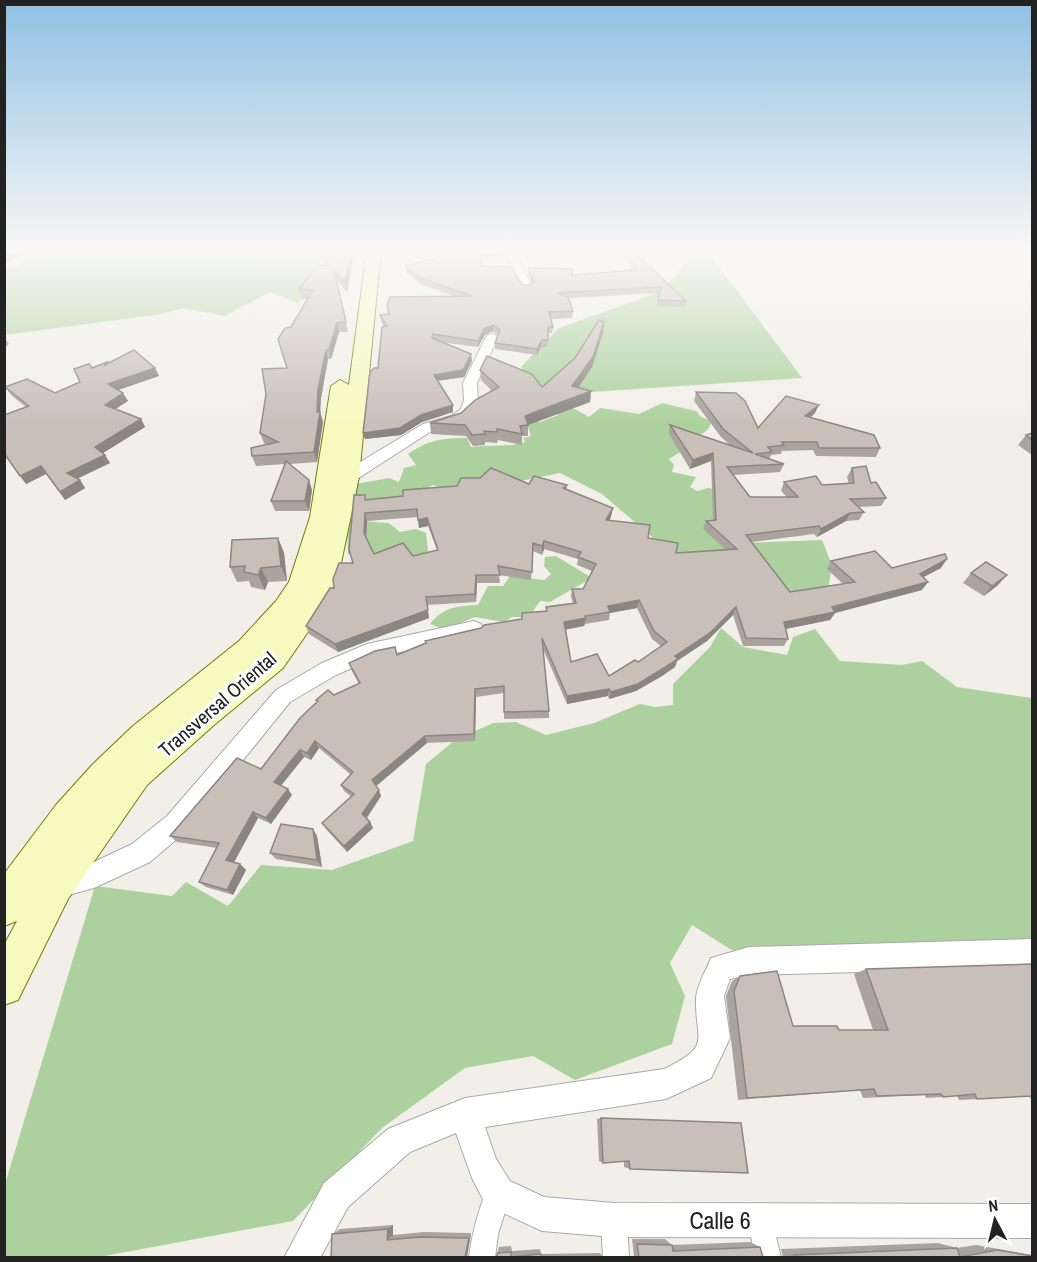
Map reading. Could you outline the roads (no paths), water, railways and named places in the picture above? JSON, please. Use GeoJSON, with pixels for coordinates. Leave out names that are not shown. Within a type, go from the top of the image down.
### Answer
{"type":"FeatureCollection","features":[{"type":"Feature","properties":{"kind":"main road","name":"Transversal Oriental"},"geometry":{"type":"LineString","coordinates":[[4,908],[31,861],[84,795],[142,738],[258,641],[299,586],[309,566],[360,308]]}},
{"type":"Feature","properties":{"kind":"main road","name":"Transversal Oriental"},"geometry":{"type":"LineString","coordinates":[[4,986],[55,886],[136,775],[202,716],[273,660],[315,603],[328,568],[348,477],[361,308]]}},
{"type":"Feature","properties":{"kind":"street"},"geometry":{"type":"LineString","coordinates":[[348,477],[428,427],[456,419],[467,411],[471,400],[470,382],[492,337]]}},
{"type":"Feature","properties":{"kind":"street"},"geometry":{"type":"LineString","coordinates":[[55,886],[94,875],[141,853],[176,824],[283,696],[329,669],[374,650],[474,629]]}},
{"type":"Feature","properties":{"kind":"street"},"geometry":{"type":"LineString","coordinates":[[301,1257],[336,1195],[399,1140],[465,1114],[666,1084],[700,1067],[715,1038],[710,996],[721,968],[749,961],[1032,953]]}},
{"type":"Feature","properties":{"kind":"street"},"geometry":{"type":"LineString","coordinates":[[465,1114],[483,1167],[498,1193],[485,1234],[482,1257]]}},
{"type":"Feature","properties":{"kind":"street","name":"Calle 6"},"geometry":{"type":"LineString","coordinates":[[498,1193],[542,1214],[614,1220],[1032,1221]]}},
{"type":"Feature","properties":{"kind":"street"},"geometry":{"type":"LineString","coordinates":[[614,1220],[616,1257]]}},
{"type":"Feature","properties":{"kind":"street"},"geometry":{"type":"LineString","coordinates":[[761,1220],[768,1257]]}}]}
